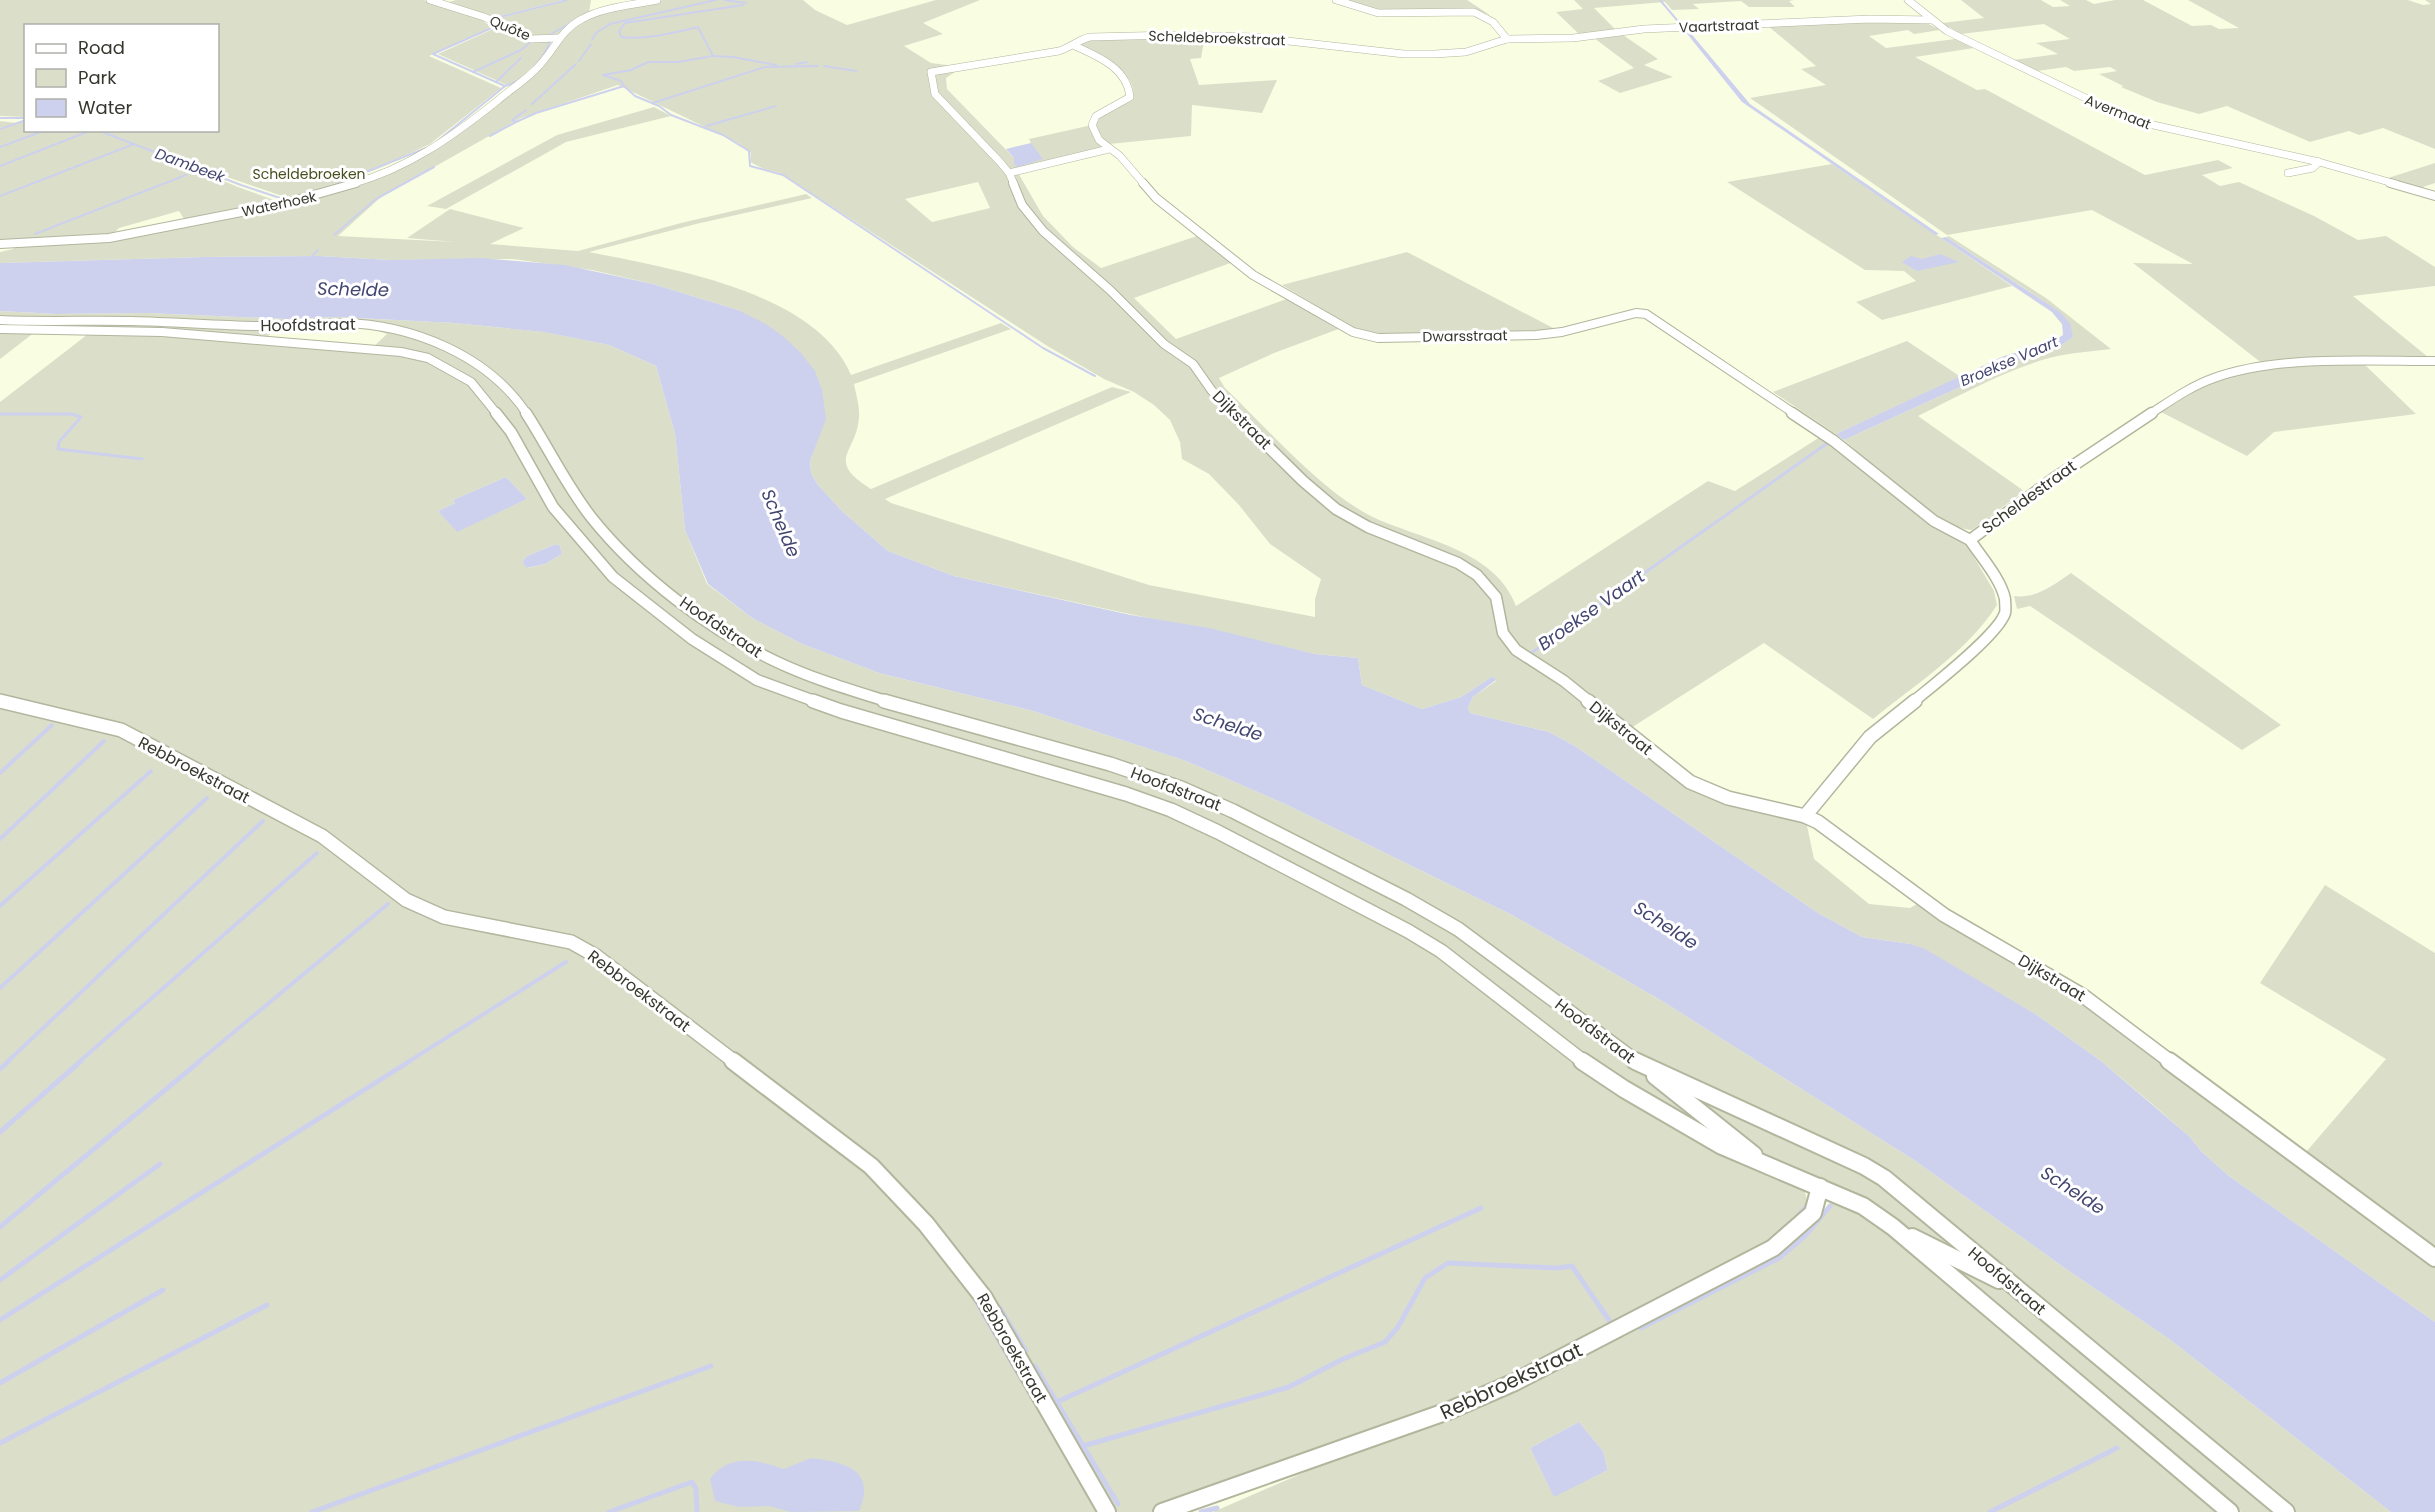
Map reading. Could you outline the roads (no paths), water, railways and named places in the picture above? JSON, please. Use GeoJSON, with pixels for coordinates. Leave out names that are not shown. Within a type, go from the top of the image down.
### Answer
{"type":"FeatureCollection","features":[{"type":"Feature","properties":{"kind":"street","name":"Quôte"},"geometry":{"type":"LineString","coordinates":[[430,0],[484,17],[531,39],[558,38]]}},
{"type":"Feature","properties":{"kind":"street","name":"Waterhoek"},"geometry":{"type":"LineString","coordinates":[[0,244],[109,238],[292,202],[363,181],[425,154],[456,134],[535,70],[548,56],[565,30],[593,10],[657,0]]}},
{"type":"Feature","properties":{"kind":"street"},"geometry":{"type":"LineString","coordinates":[[1336,0],[1378,13],[1474,12],[1493,22],[1507,39]]}},
{"type":"Feature","properties":{"kind":"street","name":"Avermaat"},"geometry":{"type":"LineString","coordinates":[[1908,0],[1947,31],[2131,120],[2319,162],[2435,196]]}},
{"type":"Feature","properties":{"kind":"street","name":"Vaartstraat"},"geometry":{"type":"LineString","coordinates":[[1507,39],[1573,38],[1684,28],[1870,19],[1932,20]]}},
{"type":"Feature","properties":{"kind":"street","name":"Scheldebroekstraat"},"geometry":{"type":"LineString","coordinates":[[931,72],[1059,51],[1075,46],[1080,40],[1099,36],[1199,35],[1280,39],[1431,55],[1466,52],[1507,39]]}},
{"type":"Feature","properties":{"kind":"street","name":"Dwarsstraat"},"geometry":{"type":"LineString","coordinates":[[1075,46],[1121,74],[1129,88],[1130,97],[1109,108],[1094,120],[1092,125],[1096,135],[1109,149],[1120,156],[1156,198],[1248,271],[1362,335],[1400,338],[1536,335],[1562,332],[1636,313],[1653,316],[1834,441],[1934,521],[1970,540]]}},
{"type":"Feature","properties":{"kind":"street","name":"Dijkstraat"},"geometry":{"type":"LineString","coordinates":[[931,72],[935,94],[1009,173],[1023,205],[1043,231],[1094,276],[1164,344],[1193,364],[1212,391],[1303,481],[1336,509],[1368,527],[1458,563],[1477,575],[1496,597],[1503,633],[1516,650],[1564,681],[1690,782],[1728,798],[1805,816],[1831,830],[1944,915],[2082,995],[2406,1239],[2435,1258]]}},
{"type":"Feature","properties":{"kind":"street"},"geometry":{"type":"LineString","coordinates":[[1009,173],[1109,149]]}},
{"type":"Feature","properties":{"kind":"street"},"geometry":{"type":"LineString","coordinates":[[2288,173],[2313,168],[2319,162]]}},
{"type":"Feature","properties":{"kind":"street","name":"Hoofdstraat"},"geometry":{"type":"LineString","coordinates":[[0,320],[139,321],[278,327],[349,323],[398,330],[447,349],[491,373],[502,383],[534,424],[577,498],[606,534],[637,566],[713,625],[777,663],[813,677],[938,717],[1139,773],[1185,790],[1234,812],[1425,909],[1460,930],[1613,1047],[1640,1064],[1864,1166],[1884,1178],[2286,1512]]}},
{"type":"Feature","properties":{"kind":"street","name":"Hoofdstraat"},"geometry":{"type":"LineString","coordinates":[[0,329],[162,332],[401,352],[428,358],[471,382],[480,391],[511,432],[553,507],[568,527],[614,577],[692,639],[757,680],[795,695],[935,739],[1126,794],[1171,810],[1218,832],[1442,951],[1614,1083],[1722,1146],[1863,1206],[1893,1227]]}},
{"type":"Feature","properties":{"kind":"street","name":"Scheldestraat"},"geometry":{"type":"LineString","coordinates":[[1805,816],[1870,736],[1963,661],[1997,625],[2005,613],[2005,600],[2001,588],[1970,540],[2043,484],[2158,409],[2210,380],[2227,374],[2310,363],[2435,361]]}},
{"type":"Feature","properties":{"kind":"street","name":"Rebbroekstraat"},"geometry":{"type":"LineString","coordinates":[[0,701],[121,730],[322,836],[406,900],[444,917],[571,942],[596,956],[871,1166],[926,1224],[984,1298],[1107,1512]]}},
{"type":"Feature","properties":{"kind":"street"},"geometry":{"type":"LineString","coordinates":[[1640,1064],[1769,1167]]}},
{"type":"Feature","properties":{"kind":"street","name":"Rebbroekstraat"},"geometry":{"type":"LineString","coordinates":[[1162,1512],[1448,1411],[1526,1376],[1773,1248],[1814,1213],[1820,1187]]}},
{"type":"Feature","properties":{"kind":"street"},"geometry":{"type":"LineString","coordinates":[[1893,1227],[2018,1290]]}},
{"type":"Feature","properties":{"kind":"street"},"geometry":{"type":"LineString","coordinates":[[1893,1227],[2230,1512]]}},
{"type":"Feature","properties":{"kind":"water"},"geometry":{"type":"Polygon","coordinates":[[[1684,30],[1689,31],[1750,104],[1939,234],[1935,235],[1742,102],[1684,30]]]}},
{"type":"Feature","properties":{"kind":"water"},"geometry":{"type":"Polygon","coordinates":[[[1031,143],[1043,159],[1017,167],[1014,164],[1014,158],[1006,149],[1031,143]]]}},
{"type":"Feature","properties":{"kind":"water"},"geometry":{"type":"Polygon","coordinates":[[[1946,237],[2060,312],[2070,323],[2073,337],[2059,347],[2028,356],[1844,440],[1836,434],[2004,356],[2050,343],[2063,335],[2062,324],[2052,312],[1941,238],[1946,237]]]}},
{"type":"Feature","properties":{"kind":"water"},"geometry":{"type":"Polygon","coordinates":[[[1940,254],[1959,262],[1917,271],[1902,262],[1911,256],[1922,259],[1940,254]]]}},
{"type":"Feature","properties":{"kind":"water","name":"Schelde"},"geometry":{"type":"Polygon","coordinates":[[[319,256],[390,260],[480,258],[565,265],[653,284],[738,310],[766,324],[784,337],[815,371],[822,390],[826,419],[810,461],[811,473],[818,485],[842,511],[888,551],[954,576],[1131,615],[1209,628],[1315,654],[1358,658],[1362,685],[1422,709],[1461,697],[1493,676],[1496,680],[1473,697],[1468,707],[1470,713],[1549,732],[1575,746],[1818,913],[1862,937],[1911,944],[1925,949],[2037,1015],[2101,1061],[2189,1136],[2202,1152],[2229,1176],[2435,1322],[2435,1512],[2391,1512],[2169,1339],[2066,1269],[1914,1160],[1662,1001],[1514,916],[1285,804],[1186,761],[1033,711],[879,673],[802,644],[752,618],[708,584],[685,530],[675,434],[656,366],[609,345],[544,332],[454,323],[338,317],[286,319],[148,313],[56,314],[0,311],[0,263],[319,256]]]}},
{"type":"Feature","properties":{"kind":"water"},"geometry":{"type":"Polygon","coordinates":[[[506,477],[527,499],[457,532],[438,511],[455,503],[453,500],[506,477]]]}},
{"type":"Feature","properties":{"kind":"water"},"geometry":{"type":"Polygon","coordinates":[[[556,544],[560,546],[562,554],[545,564],[527,568],[522,562],[527,556],[556,544]]]}},
{"type":"Feature","properties":{"kind":"water"},"geometry":{"type":"Polygon","coordinates":[[[1579,1422],[1603,1451],[1608,1470],[1554,1497],[1530,1448],[1579,1422]]]}},
{"type":"Feature","properties":{"kind":"water"},"geometry":{"type":"Polygon","coordinates":[[[811,1458],[846,1466],[861,1477],[864,1497],[859,1511],[791,1512],[769,1506],[739,1507],[715,1501],[710,1479],[726,1465],[754,1461],[784,1469],[811,1458]]]}},
{"type":"Feature","properties":{"kind":"waterway"},"geometry":{"type":"LineString","coordinates":[[496,18],[567,0]]}},
{"type":"Feature","properties":{"kind":"waterway"},"geometry":{"type":"LineString","coordinates":[[592,40],[596,33],[610,24],[716,0]]}},
{"type":"Feature","properties":{"kind":"waterway"},"geometry":{"type":"LineString","coordinates":[[724,0],[746,3]]}},
{"type":"Feature","properties":{"kind":"waterway","name":"Broekse Vaart"},"geometry":{"type":"LineString","coordinates":[[1660,0],[1682,26]]}},
{"type":"Feature","properties":{"kind":"waterway"},"geometry":{"type":"LineString","coordinates":[[713,56],[698,27],[669,34],[631,38],[621,37],[619,31],[625,23],[743,5]]}},
{"type":"Feature","properties":{"kind":"waterway"},"geometry":{"type":"LineString","coordinates":[[495,18],[519,30]]}},
{"type":"Feature","properties":{"kind":"waterway"},"geometry":{"type":"LineString","coordinates":[[548,36],[575,20]]}},
{"type":"Feature","properties":{"kind":"waterway"},"geometry":{"type":"LineString","coordinates":[[473,72],[433,54],[494,27],[488,21]]}},
{"type":"Feature","properties":{"kind":"waterway"},"geometry":{"type":"LineString","coordinates":[[473,72],[521,50],[532,41]]}},
{"type":"Feature","properties":{"kind":"waterway"},"geometry":{"type":"LineString","coordinates":[[505,86],[520,79],[532,69],[543,56],[550,42]]}},
{"type":"Feature","properties":{"kind":"waterway"},"geometry":{"type":"LineString","coordinates":[[579,61],[591,44]]}},
{"type":"Feature","properties":{"kind":"waterway"},"geometry":{"type":"LineString","coordinates":[[624,86],[621,81],[603,75],[631,70],[648,62],[678,62],[713,56]]}},
{"type":"Feature","properties":{"kind":"waterway"},"geometry":{"type":"LineString","coordinates":[[713,56],[733,57],[776,65]]}},
{"type":"Feature","properties":{"kind":"waterway"},"geometry":{"type":"LineString","coordinates":[[496,82],[521,58]]}},
{"type":"Feature","properties":{"kind":"waterway"},"geometry":{"type":"LineString","coordinates":[[796,64],[807,62]]}},
{"type":"Feature","properties":{"kind":"waterway"},"geometry":{"type":"LineString","coordinates":[[532,104],[576,64]]}},
{"type":"Feature","properties":{"kind":"waterway"},"geometry":{"type":"LineString","coordinates":[[653,103],[765,67],[818,66]]}},
{"type":"Feature","properties":{"kind":"waterway"},"geometry":{"type":"LineString","coordinates":[[824,66],[856,71]]}},
{"type":"Feature","properties":{"kind":"waterway"},"geometry":{"type":"LineString","coordinates":[[473,72],[496,82]]}},
{"type":"Feature","properties":{"kind":"waterway"},"geometry":{"type":"LineString","coordinates":[[496,82],[505,86]]}},
{"type":"Feature","properties":{"kind":"waterway"},"geometry":{"type":"LineString","coordinates":[[435,143],[505,86]]}},
{"type":"Feature","properties":{"kind":"waterway"},"geometry":{"type":"LineString","coordinates":[[516,122],[536,113],[624,86]]}},
{"type":"Feature","properties":{"kind":"waterway"},"geometry":{"type":"LineString","coordinates":[[624,86],[635,96],[659,106],[671,115],[723,135],[749,151],[750,166],[783,175],[1043,348],[1095,376]]}},
{"type":"Feature","properties":{"kind":"waterway"},"geometry":{"type":"LineString","coordinates":[[706,126],[776,106]]}},
{"type":"Feature","properties":{"kind":"waterway"},"geometry":{"type":"LineString","coordinates":[[516,122],[512,120],[526,110]]}},
{"type":"Feature","properties":{"kind":"waterway","name":"Dambeek"},"geometry":{"type":"LineString","coordinates":[[0,118],[24,118]]}},
{"type":"Feature","properties":{"kind":"waterway"},"geometry":{"type":"LineString","coordinates":[[0,129],[24,121]]}},
{"type":"Feature","properties":{"kind":"waterway"},"geometry":{"type":"LineString","coordinates":[[490,136],[516,122]]}},
{"type":"Feature","properties":{"kind":"waterway"},"geometry":{"type":"LineString","coordinates":[[0,147],[41,132]]}},
{"type":"Feature","properties":{"kind":"waterway"},"geometry":{"type":"LineString","coordinates":[[0,166],[87,132]]}},
{"type":"Feature","properties":{"kind":"waterway","name":"Dambeek"},"geometry":{"type":"LineString","coordinates":[[102,132],[134,144]]}},
{"type":"Feature","properties":{"kind":"waterway"},"geometry":{"type":"LineString","coordinates":[[0,196],[134,144]]}},
{"type":"Feature","properties":{"kind":"waterway","name":"Dambeek"},"geometry":{"type":"LineString","coordinates":[[134,144],[283,199],[293,197]]}},
{"type":"Feature","properties":{"kind":"waterway"},"geometry":{"type":"LineString","coordinates":[[329,187],[426,148]]}},
{"type":"Feature","properties":{"kind":"waterway"},"geometry":{"type":"LineString","coordinates":[[334,235],[376,199],[434,167]]}},
{"type":"Feature","properties":{"kind":"waterway"},"geometry":{"type":"LineString","coordinates":[[35,234],[186,175]]}},
{"type":"Feature","properties":{"kind":"waterway"},"geometry":{"type":"LineString","coordinates":[[310,258],[318,250]]}},
{"type":"Feature","properties":{"kind":"waterway"},"geometry":{"type":"LineString","coordinates":[[0,414],[72,414]]}},
{"type":"Feature","properties":{"kind":"waterway"},"geometry":{"type":"LineString","coordinates":[[72,414],[81,417],[59,442],[58,449],[142,459]]}},
{"type":"Feature","properties":{"kind":"waterway","name":"Broekse Vaart"},"geometry":{"type":"LineString","coordinates":[[1530,654],[1829,442]]}},
{"type":"Feature","properties":{"kind":"waterway"},"geometry":{"type":"LineString","coordinates":[[0,773],[52,725]]}},
{"type":"Feature","properties":{"kind":"waterway"},"geometry":{"type":"LineString","coordinates":[[0,839],[104,741]]}},
{"type":"Feature","properties":{"kind":"waterway"},"geometry":{"type":"LineString","coordinates":[[0,906],[151,771]]}},
{"type":"Feature","properties":{"kind":"waterway"},"geometry":{"type":"LineString","coordinates":[[0,988],[207,798]]}},
{"type":"Feature","properties":{"kind":"waterway"},"geometry":{"type":"LineString","coordinates":[[7,1062],[263,821]]}},
{"type":"Feature","properties":{"kind":"waterway"},"geometry":{"type":"LineString","coordinates":[[79,1062],[317,853]]}},
{"type":"Feature","properties":{"kind":"waterway"},"geometry":{"type":"LineString","coordinates":[[198,1062],[388,904]]}},
{"type":"Feature","properties":{"kind":"waterway"},"geometry":{"type":"LineString","coordinates":[[408,1062],[566,962]]}},
{"type":"Feature","properties":{"kind":"waterway"},"geometry":{"type":"LineString","coordinates":[[0,1069],[9,1061]]}},
{"type":"Feature","properties":{"kind":"waterway"},"geometry":{"type":"LineString","coordinates":[[0,1132],[81,1061]]}},
{"type":"Feature","properties":{"kind":"waterway"},"geometry":{"type":"LineString","coordinates":[[0,1227],[200,1061]]}},
{"type":"Feature","properties":{"kind":"waterway"},"geometry":{"type":"LineString","coordinates":[[0,1320],[410,1061]]}},
{"type":"Feature","properties":{"kind":"waterway"},"geometry":{"type":"LineString","coordinates":[[0,1280],[160,1164]]}},
{"type":"Feature","properties":{"kind":"waterway"},"geometry":{"type":"LineString","coordinates":[[1641,1328],[1779,1258],[1806,1235],[1830,1206]]}},
{"type":"Feature","properties":{"kind":"waterway"},"geometry":{"type":"LineString","coordinates":[[1798,1216],[1806,1207]]}},
{"type":"Feature","properties":{"kind":"waterway"},"geometry":{"type":"LineString","coordinates":[[1057,1402],[1481,1208]]}},
{"type":"Feature","properties":{"kind":"waterway"},"geometry":{"type":"LineString","coordinates":[[1083,1446],[1289,1387],[1343,1359],[1385,1342],[1398,1327],[1425,1278],[1448,1263],[1558,1268],[1572,1266],[1611,1323],[1614,1322]]}},
{"type":"Feature","properties":{"kind":"waterway"},"geometry":{"type":"LineString","coordinates":[[0,1383],[163,1290]]}},
{"type":"Feature","properties":{"kind":"waterway"},"geometry":{"type":"LineString","coordinates":[[976,1301],[1018,1373]]}},
{"type":"Feature","properties":{"kind":"waterway"},"geometry":{"type":"LineString","coordinates":[[0,1443],[267,1305]]}},
{"type":"Feature","properties":{"kind":"waterway"},"geometry":{"type":"LineString","coordinates":[[1000,1308],[1026,1351]]}},
{"type":"Feature","properties":{"kind":"waterway"},"geometry":{"type":"LineString","coordinates":[[312,1512],[711,1366]]}},
{"type":"Feature","properties":{"kind":"waterway"},"geometry":{"type":"LineString","coordinates":[[1035,1366],[1083,1446]]}},
{"type":"Feature","properties":{"kind":"waterway"},"geometry":{"type":"LineString","coordinates":[[1083,1446],[1118,1504]]}},
{"type":"Feature","properties":{"kind":"waterway"},"geometry":{"type":"LineString","coordinates":[[1990,1512],[2117,1448]]}},
{"type":"Feature","properties":{"kind":"waterway"},"geometry":{"type":"LineString","coordinates":[[609,1512],[692,1482],[696,1489],[697,1512]]}},
{"type":"Feature","properties":{"kind":"waterway"},"geometry":{"type":"LineString","coordinates":[[1201,1512],[1217,1508]]}},
{"type":"Feature","properties":{"kind":"park label","name":"Scheldebroeken"},"geometry":{"type":"Point","coordinates":[309,174]}}]}
